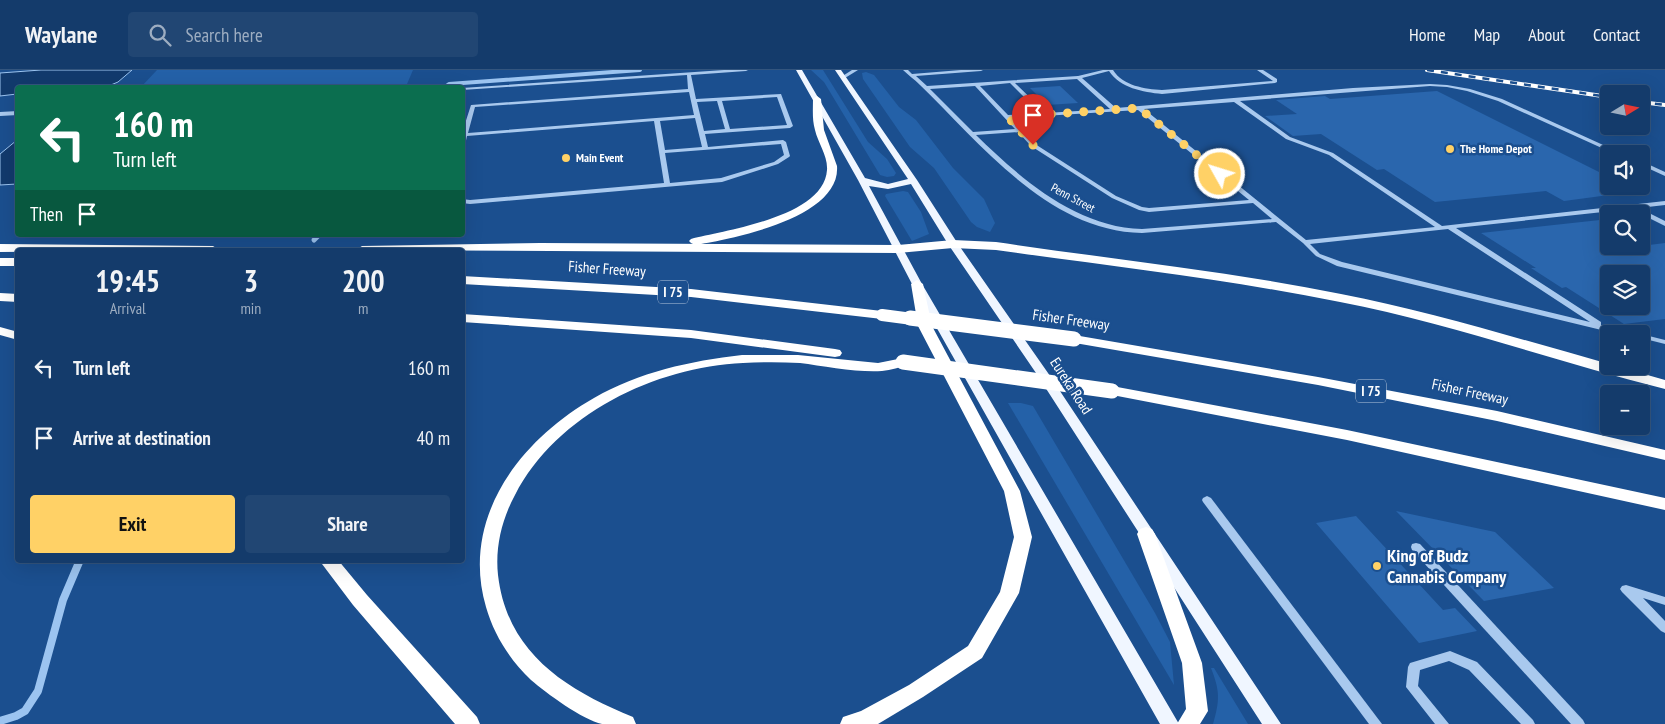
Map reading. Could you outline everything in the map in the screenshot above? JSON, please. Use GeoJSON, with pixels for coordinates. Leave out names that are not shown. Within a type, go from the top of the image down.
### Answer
{"type":"FeatureCollection","features":[{"type":"Feature","properties":{"kind":"highway"},"geometry":{"type":"LineString","coordinates":[[530,248],[702,240],[722,237],[762,226],[790,214],[821,194],[828,184],[832,172],[831,161],[820,132],[817,100]]}},
{"type":"Feature","properties":{"kind":"highway"},"geometry":{"type":"LineString","coordinates":[[465,249],[898,249],[953,244],[1017,249],[1254,283],[1341,298],[1454,324],[1665,385]]}},
{"type":"Feature","properties":{"kind":"highway"},"geometry":{"type":"LineString","coordinates":[[0,248],[15,248]]}},
{"type":"Feature","properties":{"kind":"highway"},"geometry":{"type":"LineString","coordinates":[[0,262],[15,262]]}},
{"type":"Feature","properties":{"kind":"highway","name":"Fisher Freeway"},"geometry":{"type":"LineString","coordinates":[[465,280],[691,294],[1074,339],[1318,381],[1497,416],[1665,455]]}},
{"type":"Feature","properties":{"kind":"highway"},"geometry":{"type":"LineString","coordinates":[[851,724],[867,719],[916,692],[975,652],[1009,593],[1022,537],[1012,492],[925,326],[917,284]]}},
{"type":"Feature","properties":{"kind":"highway"},"geometry":{"type":"LineString","coordinates":[[0,298],[15,298]]}},
{"type":"Feature","properties":{"kind":"highway"},"geometry":{"type":"LineString","coordinates":[[465,318],[691,334],[1112,391],[1347,435],[1665,504]]}},
{"type":"Feature","properties":{"kind":"highway"},"geometry":{"type":"LineString","coordinates":[[0,331],[15,335]]}},
{"type":"Feature","properties":{"kind":"highway"},"geometry":{"type":"LineString","coordinates":[[624,724],[596,712],[558,690],[533,668],[509,638],[498,614],[489,580],[489,547],[505,494],[539,446],[580,413],[626,388],[663,374],[740,359],[795,359],[879,367],[903,362]]}},
{"type":"Feature","properties":{"kind":"highway"},"geometry":{"type":"LineString","coordinates":[[1146,534],[1192,663],[1197,711],[1188,724]]}},
{"type":"Feature","properties":{"kind":"highway"},"geometry":{"type":"LineString","coordinates":[[330,563],[360,600],[468,724]]}},
{"type":"Feature","properties":{"kind":"main road"},"geometry":{"type":"LineString","coordinates":[[799,70],[862,180],[917,284],[1170,724]]}},
{"type":"Feature","properties":{"kind":"main road","name":"Eureka Road"},"geometry":{"type":"LineString","coordinates":[[841,74],[913,180],[953,244],[1042,373],[1272,724]]}},
{"type":"Feature","properties":{"kind":"main road"},"geometry":{"type":"LineString","coordinates":[[862,180],[878,187],[899,186],[913,180]]}},
{"type":"Feature","properties":{"kind":"street"},"geometry":{"type":"LineString","coordinates":[[465,89],[746,70]]}},
{"type":"Feature","properties":{"kind":"street"},"geometry":{"type":"LineString","coordinates":[[841,74],[856,70]]}},
{"type":"Feature","properties":{"kind":"street","name":"Penn Street"},"geometry":{"type":"LineString","coordinates":[[905,70],[1028,186],[1098,224],[1125,230],[1152,231],[1278,220]]}},
{"type":"Feature","properties":{"kind":"street"},"geometry":{"type":"LineString","coordinates":[[912,75],[981,70]]}},
{"type":"Feature","properties":{"kind":"street"},"geometry":{"type":"LineString","coordinates":[[1081,70],[1088,75]]}},
{"type":"Feature","properties":{"kind":"street"},"geometry":{"type":"LineString","coordinates":[[926,88],[1078,77],[1110,70],[1116,78],[1130,86],[1147,91],[1162,92],[1275,82],[1276,79],[1259,70]]}},
{"type":"Feature","properties":{"kind":"street"},"geometry":{"type":"LineString","coordinates":[[689,75],[693,101],[705,148]]}},
{"type":"Feature","properties":{"kind":"street"},"geometry":{"type":"LineString","coordinates":[[1078,77],[1115,110]]}},
{"type":"Feature","properties":{"kind":"street"},"geometry":{"type":"LineString","coordinates":[[1011,82],[1045,115]]}},
{"type":"Feature","properties":{"kind":"street"},"geometry":{"type":"LineString","coordinates":[[540,101],[543,83]]}},
{"type":"Feature","properties":{"kind":"street"},"geometry":{"type":"LineString","coordinates":[[976,84],[1033,145],[1114,197],[1150,210],[1254,201]]}},
{"type":"Feature","properties":{"kind":"street"},"geometry":{"type":"LineString","coordinates":[[719,99],[728,131]]}},
{"type":"Feature","properties":{"kind":"street"},"geometry":{"type":"LineString","coordinates":[[1008,117],[1234,100],[1288,138],[1331,154],[1600,325]]}},
{"type":"Feature","properties":{"kind":"street"},"geometry":{"type":"LineString","coordinates":[[1139,108],[1305,242],[1318,255],[1340,264],[1600,327]]}},
{"type":"Feature","properties":{"kind":"street"},"geometry":{"type":"LineString","coordinates":[[0,114],[15,113]]}},
{"type":"Feature","properties":{"kind":"street"},"geometry":{"type":"LineString","coordinates":[[465,135],[697,116]]}},
{"type":"Feature","properties":{"kind":"street"},"geometry":{"type":"LineString","coordinates":[[973,134],[1019,130]]}},
{"type":"Feature","properties":{"kind":"street"},"geometry":{"type":"LineString","coordinates":[[662,152],[783,142],[787,156],[776,163],[722,180],[667,185]]}},
{"type":"Feature","properties":{"kind":"street"},"geometry":{"type":"LineString","coordinates":[[1650,167],[1665,174]]}},
{"type":"Feature","properties":{"kind":"street"},"geometry":{"type":"LineString","coordinates":[[1649,205],[1665,203]]}},
{"type":"Feature","properties":{"kind":"street"},"geometry":{"type":"LineString","coordinates":[[1305,242],[1600,211]]}},
{"type":"Feature","properties":{"kind":"street"},"geometry":{"type":"LineString","coordinates":[[1650,338],[1665,342]]}},
{"type":"Feature","properties":{"kind":"street"},"geometry":{"type":"LineString","coordinates":[[1207,500],[1376,724]]}},
{"type":"Feature","properties":{"kind":"street"},"geometry":{"type":"LineString","coordinates":[[1416,547],[1579,724]]}},
{"type":"Feature","properties":{"kind":"street"},"geometry":{"type":"LineString","coordinates":[[1665,600],[1626,590],[1665,628]]}},
{"type":"Feature","properties":{"kind":"lane"},"geometry":{"type":"LineString","coordinates":[[1234,100],[1353,90],[1430,85],[1447,86],[1500,100],[1600,145]]}},
{"type":"Feature","properties":{"kind":"lane"},"geometry":{"type":"LineString","coordinates":[[465,135],[473,106],[691,90]]}},
{"type":"Feature","properties":{"kind":"lane"},"geometry":{"type":"LineString","coordinates":[[693,101],[779,95],[790,126],[702,133]]}},
{"type":"Feature","properties":{"kind":"lane"},"geometry":{"type":"LineString","coordinates":[[465,201],[667,185],[657,120]]}},
{"type":"Feature","properties":{"kind":"lane"},"geometry":{"type":"LineString","coordinates":[[1650,216],[1665,224]]}},
{"type":"Feature","properties":{"kind":"lane"},"geometry":{"type":"LineString","coordinates":[[1443,724],[1412,687],[1414,667],[1450,656],[1474,666],[1529,724]]}},
{"type":"Feature","properties":{"kind":"shaded area"},"geometry":{"type":"Polygon","coordinates":[[[41,70],[132,70],[118,82],[111,85],[15,85],[15,94],[0,96],[0,73],[41,70]]]}},
{"type":"Feature","properties":{"kind":"shaded area"},"geometry":{"type":"Polygon","coordinates":[[[157,70],[413,70],[407,84],[405,85],[143,85],[157,70]]]}},
{"type":"Feature","properties":{"kind":"shaded area"},"geometry":{"type":"Polygon","coordinates":[[[811,70],[823,70],[868,142],[887,159],[896,173],[894,176],[880,175],[824,82],[811,70]]]}},
{"type":"Feature","properties":{"kind":"shaded area"},"geometry":{"type":"Polygon","coordinates":[[[866,72],[874,75],[899,107],[916,120],[953,168],[984,199],[995,223],[990,232],[977,227],[971,222],[934,168],[910,147],[863,79],[862,73],[866,72]]]}},
{"type":"Feature","properties":{"kind":"shaded area"},"geometry":{"type":"Polygon","coordinates":[[[15,142],[15,184],[0,185],[0,154],[15,142]]]}},
{"type":"Feature","properties":{"kind":"shaded area"},"geometry":{"type":"Polygon","coordinates":[[[908,192],[921,212],[929,234],[912,241],[885,196],[886,194],[908,192]]]}},
{"type":"Feature","properties":{"kind":"shaded area"},"geometry":{"type":"Polygon","coordinates":[[[1008,403],[1021,403],[1033,406],[1155,613],[1170,642],[1174,685],[1008,403]]]}},
{"type":"Feature","properties":{"kind":"shaded area"},"geometry":{"type":"Polygon","coordinates":[[[1211,668],[1214,668],[1248,724],[1213,724],[1218,696],[1211,668]]]}},
{"type":"Feature","properties":{"kind":"building"},"geometry":{"type":"Polygon","coordinates":[[[1060,86],[1078,103],[1047,105],[1030,88],[1060,86]]]}},
{"type":"Feature","properties":{"kind":"building","name":"The Home Depot"},"geometry":{"type":"Polygon","coordinates":[[[1437,91],[1600,172],[1600,195],[1609,195],[1564,201],[1546,191],[1435,202],[1384,169],[1377,170],[1321,134],[1293,136],[1265,116],[1297,114],[1276,100],[1325,96],[1330,99],[1437,91]]]}},
{"type":"Feature","properties":{"kind":"building"},"geometry":{"type":"Polygon","coordinates":[[[1600,220],[1600,255],[1650,255],[1650,245],[1665,243],[1665,319],[1624,324],[1610,315],[1650,315],[1650,265],[1600,265],[1600,309],[1531,268],[1536,268],[1481,233],[1600,220]]]}},
{"type":"Feature","properties":{"kind":"building"},"geometry":{"type":"Polygon","coordinates":[[[1396,511],[1495,532],[1554,588],[1484,601],[1396,511]]]}},
{"type":"Feature","properties":{"kind":"building","name":"King of Budz Cannabis Company"},"geometry":{"type":"Polygon","coordinates":[[[1356,516],[1443,610],[1455,608],[1477,631],[1419,643],[1316,523],[1356,516]]]}},
{"type":"Feature","properties":{"kind":"waterway"},"geometry":{"type":"LineString","coordinates":[[448,85],[640,70]]}},
{"type":"Feature","properties":{"kind":"waterway"},"geometry":{"type":"LineString","coordinates":[[314,240],[317,237]]}},
{"type":"Feature","properties":{"kind":"waterway"},"geometry":{"type":"LineString","coordinates":[[0,721],[25,711],[38,691],[63,600],[79,563]]}},
{"type":"Feature","properties":{"kind":"railway"},"geometry":{"type":"LineString","coordinates":[[1427,70],[1600,96]]}},
{"type":"Feature","properties":{"kind":"railway"},"geometry":{"type":"LineString","coordinates":[[1650,103],[1665,105]]}},
{"type":"Feature","properties":{"kind":"place","name":"The Home Depot"},"geometry":{"type":"Point","coordinates":[1450,149]}},
{"type":"Feature","properties":{"kind":"place","name":"Main Event"},"geometry":{"type":"Point","coordinates":[566,158]}},
{"type":"Feature","properties":{"kind":"place","name":"King of Budz Cannabis Company"},"geometry":{"type":"Point","coordinates":[1377,566]}},
{"type":"Feature","properties":{"kind":"route"},"geometry":{"type":"LineString","coordinates":[[1033,145],[1008,117],[1139,108],[1220,174]]}}]}
